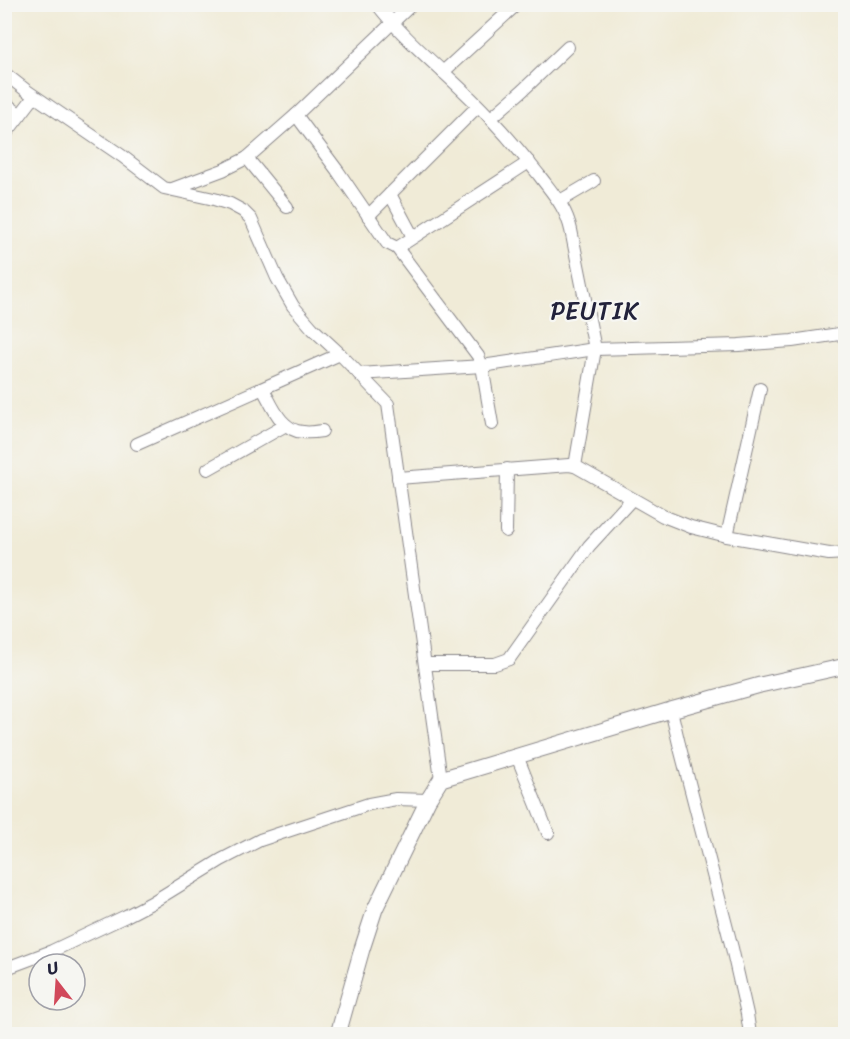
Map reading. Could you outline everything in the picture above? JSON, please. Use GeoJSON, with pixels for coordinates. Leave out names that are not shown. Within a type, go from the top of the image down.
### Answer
{"type":"FeatureCollection","features":[{"type":"Feature","properties":{"kind":"street"},"geometry":{"type":"LineString","coordinates":[[377,4],[391,23],[491,118],[565,209],[595,349],[574,466]]}},
{"type":"Feature","properties":{"kind":"street"},"geometry":{"type":"LineString","coordinates":[[168,189],[212,174],[247,158],[296,115],[412,4]]}},
{"type":"Feature","properties":{"kind":"street"},"geometry":{"type":"LineString","coordinates":[[443,72],[517,4]]}},
{"type":"Feature","properties":{"kind":"street"},"geometry":{"type":"LineString","coordinates":[[491,118],[568,47]]}},
{"type":"Feature","properties":{"kind":"street"},"geometry":{"type":"LineString","coordinates":[[4,73],[34,97],[122,156],[164,188],[224,202],[247,214],[293,306],[388,404],[441,779],[428,800],[375,909],[338,1035]]}},
{"type":"Feature","properties":{"kind":"street"},"geometry":{"type":"LineString","coordinates":[[4,136],[34,97]]}},
{"type":"Feature","properties":{"kind":"street"},"geometry":{"type":"LineString","coordinates":[[4,102],[20,115]]}},
{"type":"Feature","properties":{"kind":"street"},"geometry":{"type":"LineString","coordinates":[[368,216],[478,106]]}},
{"type":"Feature","properties":{"kind":"street"},"geometry":{"type":"LineString","coordinates":[[296,115],[387,243],[397,248],[478,356],[482,366],[492,423]]}},
{"type":"Feature","properties":{"kind":"street"},"geometry":{"type":"LineString","coordinates":[[247,158],[287,207]]}},
{"type":"Feature","properties":{"kind":"street"},"geometry":{"type":"LineString","coordinates":[[397,248],[529,162]]}},
{"type":"Feature","properties":{"kind":"street"},"geometry":{"type":"LineString","coordinates":[[560,201],[594,181]]}},
{"type":"Feature","properties":{"kind":"street"},"geometry":{"type":"LineString","coordinates":[[390,194],[413,237]]}},
{"type":"Feature","properties":{"kind":"street"},"geometry":{"type":"LineString","coordinates":[[359,374],[482,366],[595,349],[749,344],[792,341],[846,333]]}},
{"type":"Feature","properties":{"kind":"street"},"geometry":{"type":"LineString","coordinates":[[137,444],[340,354]]}},
{"type":"Feature","properties":{"kind":"street"},"geometry":{"type":"LineString","coordinates":[[263,388],[279,418],[286,425],[297,431],[322,431]]}},
{"type":"Feature","properties":{"kind":"street"},"geometry":{"type":"LineString","coordinates":[[727,536],[760,389]]}},
{"type":"Feature","properties":{"kind":"street"},"geometry":{"type":"LineString","coordinates":[[208,469],[286,425]]}},
{"type":"Feature","properties":{"kind":"street"},"geometry":{"type":"LineString","coordinates":[[398,478],[564,464],[574,466],[678,523],[727,536],[829,554],[846,553]]}},
{"type":"Feature","properties":{"kind":"street"},"geometry":{"type":"LineString","coordinates":[[506,531],[507,469]]}},
{"type":"Feature","properties":{"kind":"street"},"geometry":{"type":"LineString","coordinates":[[426,664],[495,664],[509,659],[590,546],[632,499]]}},
{"type":"Feature","properties":{"kind":"street"},"geometry":{"type":"LineString","coordinates":[[441,779],[671,710],[846,666]]}},
{"type":"Feature","properties":{"kind":"street"},"geometry":{"type":"LineString","coordinates":[[671,710],[732,948],[750,1035]]}},
{"type":"Feature","properties":{"kind":"street"},"geometry":{"type":"LineString","coordinates":[[517,756],[548,833]]}},
{"type":"Feature","properties":{"kind":"street"},"geometry":{"type":"LineString","coordinates":[[4,969],[52,951],[126,916],[221,860],[260,840],[369,804],[396,799],[428,800]]}},
{"type":"Feature","properties":{"kind":"district","name":"PEUTIK"},"geometry":{"type":"Point","coordinates":[595,311]}}]}
